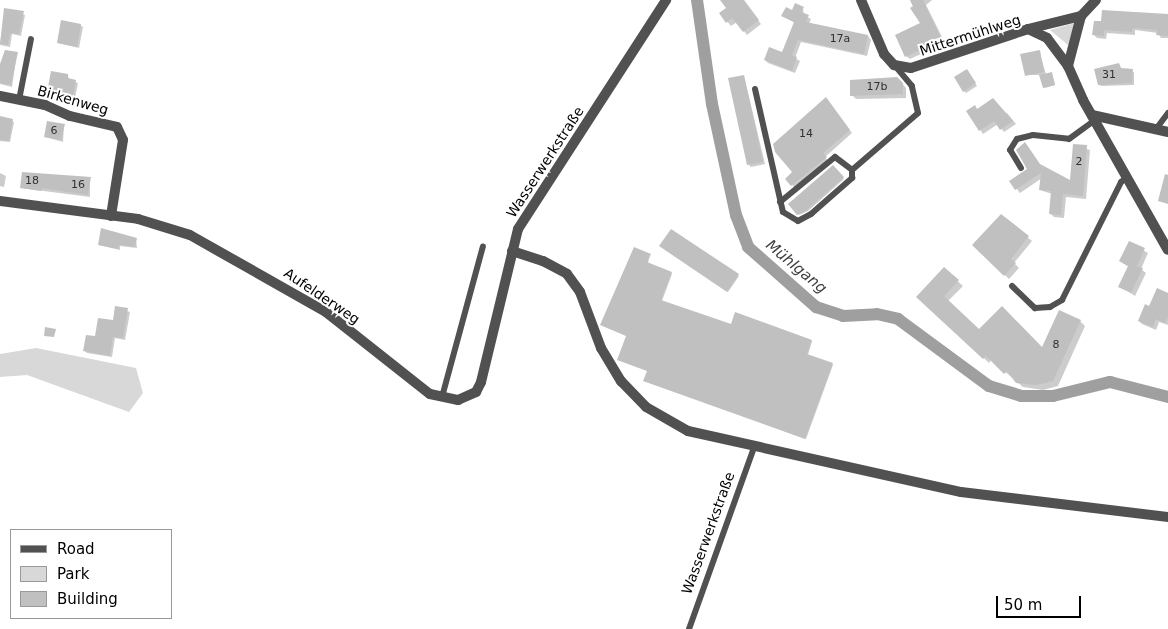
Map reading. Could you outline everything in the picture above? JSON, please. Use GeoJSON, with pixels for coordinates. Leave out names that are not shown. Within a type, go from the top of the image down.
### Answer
{"type":"FeatureCollection","features":[{"type":"Feature","properties":{"kind":"street","name":"Wasserwerkstraße"},"geometry":{"type":"LineString","coordinates":[[512,251],[527,212],[666,0]]}},
{"type":"Feature","properties":{"kind":"street"},"geometry":{"type":"LineString","coordinates":[[1068,66],[1081,16],[1096,0]]}},
{"type":"Feature","properties":{"kind":"street"},"geometry":{"type":"LineString","coordinates":[[863,1],[884,54],[894,65]]}},
{"type":"Feature","properties":{"kind":"street"},"geometry":{"type":"LineString","coordinates":[[1028,29],[1081,16]]}},
{"type":"Feature","properties":{"kind":"street","name":"Mittermühlweg"},"geometry":{"type":"LineString","coordinates":[[894,65],[911,68],[1028,29],[1047,38],[1068,66],[1126,178],[1168,250]]}},
{"type":"Feature","properties":{"kind":"street","name":"Birkenweg"},"geometry":{"type":"LineString","coordinates":[[0,96],[109,124],[121,132],[121,167],[111,216]]}},
{"type":"Feature","properties":{"kind":"street"},"geometry":{"type":"LineString","coordinates":[[1094,118],[1168,132]]}},
{"type":"Feature","properties":{"kind":"street","name":"Aufelderweg"},"geometry":{"type":"LineString","coordinates":[[0,201],[111,216],[173,228],[272,279],[326,312],[415,384],[442,397],[458,400],[476,392],[512,251]]}},
{"type":"Feature","properties":{"kind":"street"},"geometry":{"type":"LineString","coordinates":[[512,251],[556,268],[575,283],[607,359],[621,381],[646,407],[688,431],[961,492],[1168,517]]}},
{"type":"Feature","properties":{"kind":"lane","name":"Birkenweg"},"geometry":{"type":"LineString","coordinates":[[19,100],[31,39]]}},
{"type":"Feature","properties":{"kind":"lane"},"geometry":{"type":"LineString","coordinates":[[755,89],[783,212],[798,221],[811,214],[852,178],[852,170],[918,113],[912,86],[894,65]]}},
{"type":"Feature","properties":{"kind":"lane"},"geometry":{"type":"LineString","coordinates":[[1156,129],[1168,113]]}},
{"type":"Feature","properties":{"kind":"lane"},"geometry":{"type":"LineString","coordinates":[[1021,168],[1010,150],[1017,139],[1033,135],[1068,139],[1078,135],[1094,118]]}},
{"type":"Feature","properties":{"kind":"lane"},"geometry":{"type":"LineString","coordinates":[[780,202],[835,156],[852,170]]}},
{"type":"Feature","properties":{"kind":"lane"},"geometry":{"type":"LineString","coordinates":[[1012,286],[1035,308],[1050,307],[1062,300],[1121,182],[1126,178]]}},
{"type":"Feature","properties":{"kind":"lane"},"geometry":{"type":"LineString","coordinates":[[442,397],[483,246]]}},
{"type":"Feature","properties":{"kind":"lane","name":"Wasserwerkstraße"},"geometry":{"type":"LineString","coordinates":[[689,629],[755,445]]}},
{"type":"Feature","properties":{"kind":"green space"},"geometry":{"type":"Polygon","coordinates":[[[1075,23],[1068,45],[1050,30],[1075,23]]]}},
{"type":"Feature","properties":{"kind":"green space"},"geometry":{"type":"Polygon","coordinates":[[[36,348],[136,368],[143,393],[129,412],[27,375],[0,377],[0,354],[36,348]]]}},
{"type":"Feature","properties":{"kind":"building"},"geometry":{"type":"Polygon","coordinates":[[[720,0],[744,0],[759,20],[743,32],[732,18],[726,23],[719,13],[726,8],[720,0]]]}},
{"type":"Feature","properties":{"kind":"building"},"geometry":{"type":"Polygon","coordinates":[[[910,0],[923,0],[942,40],[905,57],[895,35],[920,23],[910,8],[913,6],[910,0]]]}},
{"type":"Feature","properties":{"kind":"building"},"geometry":{"type":"Polygon","coordinates":[[[795,3],[804,7],[801,12],[809,15],[806,22],[868,35],[864,54],[798,40],[792,55],[797,57],[792,71],[764,60],[769,47],[782,52],[794,22],[781,16],[786,7],[792,10],[795,3]]]}},
{"type":"Feature","properties":{"kind":"building"},"geometry":{"type":"Polygon","coordinates":[[[4,8],[24,11],[19,34],[10,33],[8,45],[0,44],[4,8]]]}},
{"type":"Feature","properties":{"kind":"building"},"geometry":{"type":"Polygon","coordinates":[[[1102,10],[1168,14],[1168,36],[1156,35],[1157,30],[1133,28],[1132,32],[1104,30],[1104,36],[1092,35],[1094,21],[1101,21],[1102,10]]]}},
{"type":"Feature","properties":{"kind":"building"},"geometry":{"type":"Polygon","coordinates":[[[61,20],[81,24],[77,47],[57,43],[61,20]]]}},
{"type":"Feature","properties":{"kind":"building"},"geometry":{"type":"Polygon","coordinates":[[[5,50],[18,52],[11,85],[0,83],[0,64],[5,50]]]}},
{"type":"Feature","properties":{"kind":"building"},"geometry":{"type":"Polygon","coordinates":[[[1040,50],[1044,72],[1025,76],[1020,54],[1040,50]]]}},
{"type":"Feature","properties":{"kind":"building"},"geometry":{"type":"Polygon","coordinates":[[[1119,63],[1121,68],[1133,69],[1132,83],[1098,85],[1094,69],[1119,63]]]}},
{"type":"Feature","properties":{"kind":"building"},"geometry":{"type":"Polygon","coordinates":[[[967,69],[976,83],[963,92],[954,77],[967,69]]]}},
{"type":"Feature","properties":{"kind":"building"},"geometry":{"type":"Polygon","coordinates":[[[51,71],[68,74],[68,78],[76,80],[73,97],[47,92],[51,71]]]}},
{"type":"Feature","properties":{"kind":"building"},"geometry":{"type":"Polygon","coordinates":[[[1052,72],[1055,85],[1043,88],[1039,75],[1052,72]]]}},
{"type":"Feature","properties":{"kind":"building"},"geometry":{"type":"Polygon","coordinates":[[[744,75],[763,162],[747,165],[728,78],[744,75]]]}},
{"type":"Feature","properties":{"kind":"building"},"geometry":{"type":"Polygon","coordinates":[[[897,77],[903,83],[903,94],[850,96],[850,80],[897,77]]]}},
{"type":"Feature","properties":{"kind":"building"},"geometry":{"type":"Polygon","coordinates":[[[826,97],[850,130],[823,153],[827,157],[791,186],[785,179],[792,172],[775,152],[773,144],[826,97]]]}},
{"type":"Feature","properties":{"kind":"building"},"geometry":{"type":"Polygon","coordinates":[[[993,98],[1013,121],[1000,130],[994,121],[979,131],[966,111],[975,105],[977,109],[993,98]]]}},
{"type":"Feature","properties":{"kind":"building"},"geometry":{"type":"Polygon","coordinates":[[[0,116],[13,119],[9,141],[0,140],[0,116]]]}},
{"type":"Feature","properties":{"kind":"building"},"geometry":{"type":"Polygon","coordinates":[[[47,121],[65,124],[61,140],[44,137],[47,121]]]}},
{"type":"Feature","properties":{"kind":"building"},"geometry":{"type":"Polygon","coordinates":[[[1025,142],[1040,164],[1070,180],[1073,144],[1087,145],[1083,196],[1063,194],[1061,215],[1049,214],[1051,191],[1039,190],[1041,173],[1015,190],[1009,181],[1027,169],[1016,150],[1025,142]]]}},
{"type":"Feature","properties":{"kind":"building"},"geometry":{"type":"Polygon","coordinates":[[[833,165],[844,177],[807,210],[797,215],[788,204],[833,165]]]}},
{"type":"Feature","properties":{"kind":"building"},"geometry":{"type":"Polygon","coordinates":[[[22,172],[91,177],[88,195],[42,188],[41,191],[20,188],[22,172]]]}},
{"type":"Feature","properties":{"kind":"building"},"geometry":{"type":"Polygon","coordinates":[[[1165,174],[1168,175],[1168,204],[1158,201],[1165,174]]]}},
{"type":"Feature","properties":{"kind":"building"},"geometry":{"type":"Polygon","coordinates":[[[1001,214],[1029,236],[1011,259],[1016,263],[1004,276],[972,245],[1001,214]]]}},
{"type":"Feature","properties":{"kind":"building"},"geometry":{"type":"Polygon","coordinates":[[[101,228],[137,238],[135,247],[119,245],[118,249],[98,245],[101,228]]]}},
{"type":"Feature","properties":{"kind":"building"},"geometry":{"type":"Polygon","coordinates":[[[671,229],[739,274],[727,292],[659,246],[671,229]]]}},
{"type":"Feature","properties":{"kind":"building"},"geometry":{"type":"Polygon","coordinates":[[[1129,241],[1145,248],[1137,266],[1143,268],[1131,293],[1118,287],[1128,266],[1119,261],[1129,241]]]}},
{"type":"Feature","properties":{"kind":"building"},"geometry":{"type":"Polygon","coordinates":[[[634,247],[651,254],[647,262],[672,272],[661,300],[731,324],[735,312],[812,340],[807,354],[833,363],[805,439],[643,381],[647,371],[617,360],[626,336],[600,325],[634,247]]]}},
{"type":"Feature","properties":{"kind":"building"},"geometry":{"type":"Polygon","coordinates":[[[944,267],[959,280],[944,296],[979,329],[1002,306],[1042,347],[1059,310],[1081,320],[1053,381],[1037,385],[1016,383],[1007,371],[1004,374],[986,356],[983,359],[916,297],[944,267]]]}},
{"type":"Feature","properties":{"kind":"building"},"geometry":{"type":"Polygon","coordinates":[[[1157,288],[1168,293],[1168,317],[1165,323],[1156,319],[1153,327],[1138,321],[1145,304],[1149,306],[1157,288]]]}},
{"type":"Feature","properties":{"kind":"building"},"geometry":{"type":"Polygon","coordinates":[[[115,306],[128,308],[123,338],[113,337],[110,356],[83,351],[86,335],[95,336],[98,318],[113,320],[115,306]]]}},
{"type":"Feature","properties":{"kind":"building"},"geometry":{"type":"Polygon","coordinates":[[[45,327],[56,329],[54,337],[44,336],[45,327]]]}},
{"type":"Feature","properties":{"kind":"waterway","name":"Mühlgang"},"geometry":{"type":"LineString","coordinates":[[697,0],[712,104],[736,215],[748,247],[816,307],[843,316],[877,314],[898,319],[989,386],[1021,396],[1053,396],[1110,382],[1168,397]]}}]}
